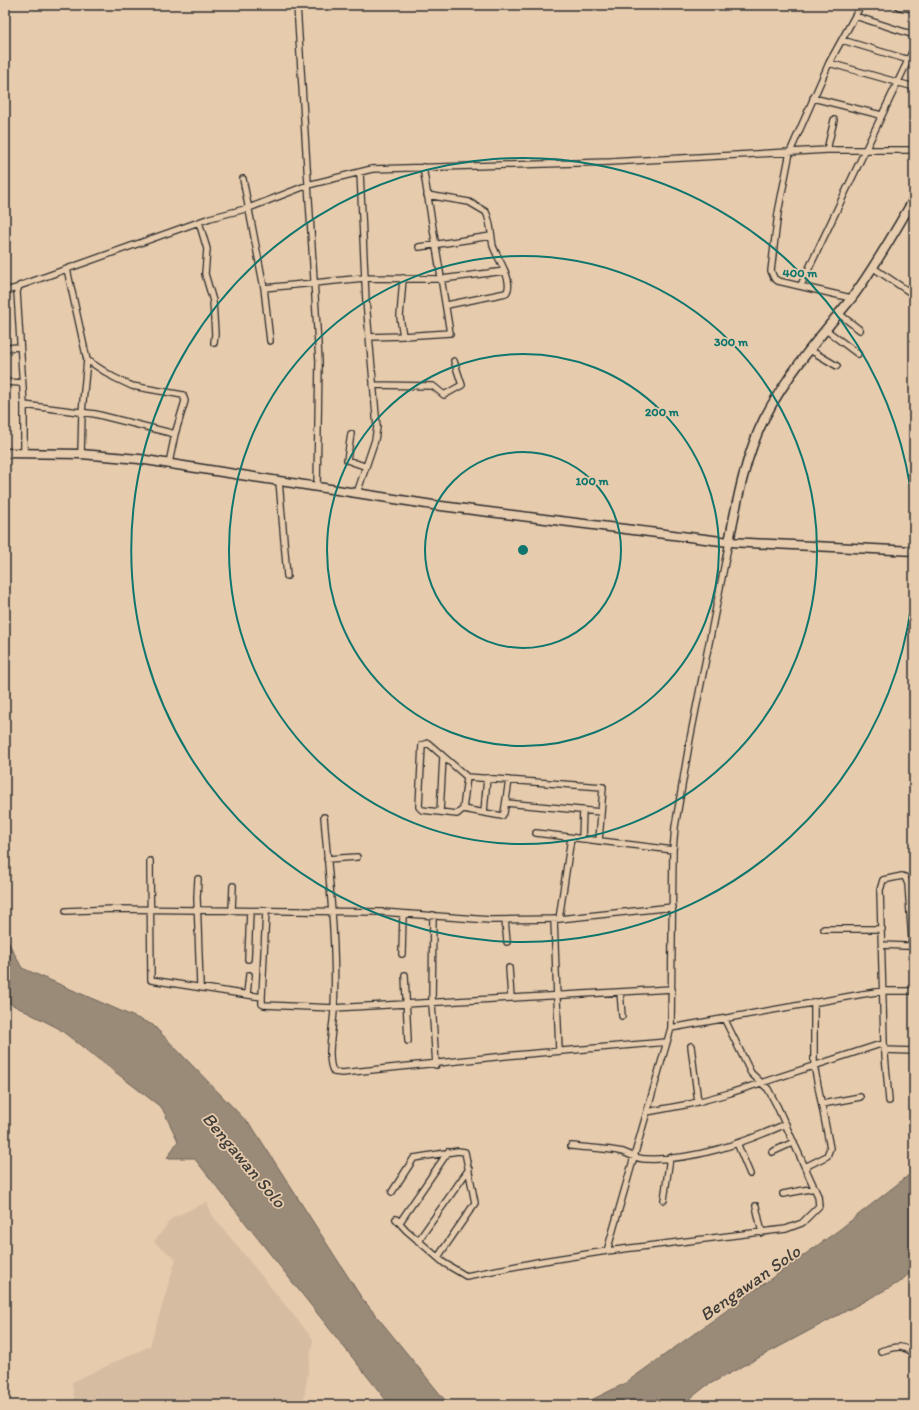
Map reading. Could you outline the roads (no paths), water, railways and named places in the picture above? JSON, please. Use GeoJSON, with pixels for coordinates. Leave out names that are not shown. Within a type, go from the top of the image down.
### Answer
{"type":"FeatureCollection","features":[{"type":"Feature","properties":{"kind":"street"},"geometry":{"type":"LineString","coordinates":[[297,5],[319,360],[317,488]]}},
{"type":"Feature","properties":{"kind":"street"},"geometry":{"type":"LineString","coordinates":[[851,298],[776,279],[772,276],[771,272],[778,213],[790,152],[829,63],[860,5]]}},
{"type":"Feature","properties":{"kind":"street"},"geometry":{"type":"LineString","coordinates":[[899,6],[914,9]]}},
{"type":"Feature","properties":{"kind":"street"},"geometry":{"type":"LineString","coordinates":[[855,16],[914,35]]}},
{"type":"Feature","properties":{"kind":"street"},"geometry":{"type":"LineString","coordinates":[[842,40],[911,58]]}},
{"type":"Feature","properties":{"kind":"street"},"geometry":{"type":"LineString","coordinates":[[801,285],[881,115],[911,58],[914,48]]}},
{"type":"Feature","properties":{"kind":"street"},"geometry":{"type":"LineString","coordinates":[[829,63],[898,81],[914,87]]}},
{"type":"Feature","properties":{"kind":"street"},"geometry":{"type":"LineString","coordinates":[[813,98],[881,115]]}},
{"type":"Feature","properties":{"kind":"street"},"geometry":{"type":"LineString","coordinates":[[827,150],[834,120]]}},
{"type":"Feature","properties":{"kind":"street"},"geometry":{"type":"LineString","coordinates":[[5,291],[199,222],[249,208],[308,185],[380,168],[610,162],[827,150],[914,150]]}},
{"type":"Feature","properties":{"kind":"street"},"geometry":{"type":"LineString","coordinates":[[369,337],[450,333],[447,305],[435,244],[423,167]]}},
{"type":"Feature","properties":{"kind":"street"},"geometry":{"type":"LineString","coordinates":[[356,493],[376,433],[364,278],[360,172]]}},
{"type":"Feature","properties":{"kind":"street"},"geometry":{"type":"LineString","coordinates":[[243,179],[264,288],[270,342]]}},
{"type":"Feature","properties":{"kind":"street"},"geometry":{"type":"LineString","coordinates":[[427,195],[458,199],[478,206],[488,216],[491,236],[495,250],[505,271],[508,286],[506,293],[447,305]]}},
{"type":"Feature","properties":{"kind":"street"},"geometry":{"type":"LineString","coordinates":[[607,1251],[633,1156],[671,1028],[673,850],[675,827],[690,739],[729,542],[747,464],[764,419],[794,372],[851,298],[911,211],[914,199]]}},
{"type":"Feature","properties":{"kind":"street"},"geometry":{"type":"LineString","coordinates":[[199,222],[207,249],[205,274],[213,301],[215,328],[214,343]]}},
{"type":"Feature","properties":{"kind":"street"},"geometry":{"type":"LineString","coordinates":[[419,247],[491,236]]}},
{"type":"Feature","properties":{"kind":"street"},"geometry":{"type":"LineString","coordinates":[[872,267],[912,294],[914,286]]}},
{"type":"Feature","properties":{"kind":"street"},"geometry":{"type":"LineString","coordinates":[[67,269],[87,360],[82,412],[81,454]]}},
{"type":"Feature","properties":{"kind":"street"},"geometry":{"type":"LineString","coordinates":[[264,288],[364,278],[442,279],[505,271]]}},
{"type":"Feature","properties":{"kind":"street"},"geometry":{"type":"LineString","coordinates":[[403,278],[400,317],[403,336]]}},
{"type":"Feature","properties":{"kind":"street"},"geometry":{"type":"LineString","coordinates":[[17,288],[24,406],[24,453]]}},
{"type":"Feature","properties":{"kind":"street"},"geometry":{"type":"LineString","coordinates":[[838,313],[860,330]]}},
{"type":"Feature","properties":{"kind":"street"},"geometry":{"type":"LineString","coordinates":[[826,330],[858,354]]}},
{"type":"Feature","properties":{"kind":"street"},"geometry":{"type":"LineString","coordinates":[[5,348],[20,347]]}},
{"type":"Feature","properties":{"kind":"street"},"geometry":{"type":"LineString","coordinates":[[810,350],[837,366]]}},
{"type":"Feature","properties":{"kind":"street"},"geometry":{"type":"LineString","coordinates":[[87,360],[113,377],[132,386],[183,395],[185,400],[175,434],[169,463]]}},
{"type":"Feature","properties":{"kind":"street"},"geometry":{"type":"LineString","coordinates":[[373,385],[433,386],[444,395],[462,385],[454,361]]}},
{"type":"Feature","properties":{"kind":"street"},"geometry":{"type":"LineString","coordinates":[[5,382],[22,383]]}},
{"type":"Feature","properties":{"kind":"street"},"geometry":{"type":"LineString","coordinates":[[24,406],[82,412],[175,434]]}},
{"type":"Feature","properties":{"kind":"street"},"geometry":{"type":"LineString","coordinates":[[351,434],[347,460],[364,466]]}},
{"type":"Feature","properties":{"kind":"street"},"geometry":{"type":"LineString","coordinates":[[5,453],[81,454],[169,463],[317,488],[493,513],[729,542],[914,551]]}},
{"type":"Feature","properties":{"kind":"street"},"geometry":{"type":"LineString","coordinates":[[279,481],[286,576]]}},
{"type":"Feature","properties":{"kind":"street"},"geometry":{"type":"LineString","coordinates":[[466,777],[463,808],[457,814],[422,810],[419,807],[422,745],[428,743],[466,777],[603,787],[599,841]]}},
{"type":"Feature","properties":{"kind":"street"},"geometry":{"type":"LineString","coordinates":[[440,812],[443,757]]}},
{"type":"Feature","properties":{"kind":"street"},"geometry":{"type":"LineString","coordinates":[[484,812],[487,778]]}},
{"type":"Feature","properties":{"kind":"street"},"geometry":{"type":"LineString","coordinates":[[463,808],[502,816],[506,803],[509,780]]}},
{"type":"Feature","properties":{"kind":"street"},"geometry":{"type":"LineString","coordinates":[[506,803],[601,812]]}},
{"type":"Feature","properties":{"kind":"street"},"geometry":{"type":"LineString","coordinates":[[582,839],[583,810]]}},
{"type":"Feature","properties":{"kind":"street"},"geometry":{"type":"LineString","coordinates":[[324,816],[332,912],[334,1008],[330,1061],[334,1072],[342,1074],[559,1051],[667,1042]]}},
{"type":"Feature","properties":{"kind":"street"},"geometry":{"type":"LineString","coordinates":[[536,833],[673,850]]}},
{"type":"Feature","properties":{"kind":"street"},"geometry":{"type":"LineString","coordinates":[[559,1051],[556,919],[571,838]]}},
{"type":"Feature","properties":{"kind":"street"},"geometry":{"type":"LineString","coordinates":[[328,859],[357,857]]}},
{"type":"Feature","properties":{"kind":"street"},"geometry":{"type":"LineString","coordinates":[[150,861],[150,979],[152,981],[200,986],[262,996]]}},
{"type":"Feature","properties":{"kind":"street"},"geometry":{"type":"LineString","coordinates":[[882,945],[909,946],[912,942],[908,884],[905,877],[902,876],[882,881],[880,890],[884,1050],[889,1101]]}},
{"type":"Feature","properties":{"kind":"street"},"geometry":{"type":"LineString","coordinates":[[198,879],[197,897],[199,911],[200,986]]}},
{"type":"Feature","properties":{"kind":"street"},"geometry":{"type":"LineString","coordinates":[[232,910],[233,886]]}},
{"type":"Feature","properties":{"kind":"street"},"geometry":{"type":"LineString","coordinates":[[66,911],[250,910],[433,915],[460,919],[505,920],[556,919],[672,907]]}},
{"type":"Feature","properties":{"kind":"street"},"geometry":{"type":"LineString","coordinates":[[248,959],[250,910]]}},
{"type":"Feature","properties":{"kind":"street"},"geometry":{"type":"LineString","coordinates":[[266,911],[262,996],[262,1004],[264,1006],[334,1008],[407,1005],[672,989]]}},
{"type":"Feature","properties":{"kind":"street"},"geometry":{"type":"LineString","coordinates":[[402,954],[403,914]]}},
{"type":"Feature","properties":{"kind":"street"},"geometry":{"type":"LineString","coordinates":[[433,915],[432,1003],[436,1065]]}},
{"type":"Feature","properties":{"kind":"street"},"geometry":{"type":"LineString","coordinates":[[505,920],[507,942]]}},
{"type":"Feature","properties":{"kind":"street"},"geometry":{"type":"LineString","coordinates":[[824,929],[882,929]]}},
{"type":"Feature","properties":{"kind":"street"},"geometry":{"type":"LineString","coordinates":[[509,968],[511,998]]}},
{"type":"Feature","properties":{"kind":"street"},"geometry":{"type":"LineString","coordinates":[[248,994],[249,975]]}},
{"type":"Feature","properties":{"kind":"street"},"geometry":{"type":"LineString","coordinates":[[405,975],[408,1042]]}},
{"type":"Feature","properties":{"kind":"street"},"geometry":{"type":"LineString","coordinates":[[671,1028],[814,1002],[883,992],[914,991]]}},
{"type":"Feature","properties":{"kind":"street"},"geometry":{"type":"LineString","coordinates":[[620,992],[622,1016]]}},
{"type":"Feature","properties":{"kind":"street"},"geometry":{"type":"LineString","coordinates":[[805,1167],[825,1158],[829,1153],[822,1104],[814,1065],[814,1002]]}},
{"type":"Feature","properties":{"kind":"street"},"geometry":{"type":"LineString","coordinates":[[448,1152],[398,1220],[444,1263],[460,1274],[470,1276],[543,1261],[607,1251],[762,1233],[792,1227],[806,1219],[816,1210],[819,1203],[815,1188],[786,1124],[768,1089],[751,1073],[724,1018]]}},
{"type":"Feature","properties":{"kind":"street"},"geometry":{"type":"LineString","coordinates":[[647,1112],[698,1102],[761,1084],[814,1065],[884,1043]]}},
{"type":"Feature","properties":{"kind":"street"},"geometry":{"type":"LineString","coordinates":[[691,1046],[698,1102]]}},
{"type":"Feature","properties":{"kind":"street"},"geometry":{"type":"LineString","coordinates":[[884,1050],[914,1051]]}},
{"type":"Feature","properties":{"kind":"street"},"geometry":{"type":"LineString","coordinates":[[822,1104],[860,1097]]}},
{"type":"Feature","properties":{"kind":"street"},"geometry":{"type":"LineString","coordinates":[[570,1146],[610,1150],[646,1159],[670,1157],[692,1154],[737,1143],[786,1124]]}},
{"type":"Feature","properties":{"kind":"street"},"geometry":{"type":"LineString","coordinates":[[772,1152],[794,1142]]}},
{"type":"Feature","properties":{"kind":"street"},"geometry":{"type":"LineString","coordinates":[[737,1143],[750,1174]]}},
{"type":"Feature","properties":{"kind":"street"},"geometry":{"type":"LineString","coordinates":[[392,1192],[414,1158],[448,1152],[465,1152],[475,1203],[438,1257]]}},
{"type":"Feature","properties":{"kind":"street"},"geometry":{"type":"LineString","coordinates":[[664,1200],[670,1157]]}},
{"type":"Feature","properties":{"kind":"street"},"geometry":{"type":"LineString","coordinates":[[418,1240],[469,1170]]}},
{"type":"Feature","properties":{"kind":"street"},"geometry":{"type":"LineString","coordinates":[[782,1194],[815,1188]]}},
{"type":"Feature","properties":{"kind":"street"},"geometry":{"type":"LineString","coordinates":[[756,1206],[762,1233]]}},
{"type":"Feature","properties":{"kind":"street"},"geometry":{"type":"LineString","coordinates":[[881,1351],[903,1347],[908,1349],[914,1355]]}},
{"type":"Feature","properties":{"kind":"water","name":"Bengawan Solo"},"geometry":{"type":"Polygon","coordinates":[[[5,936],[22,968],[153,1025],[253,1128],[361,1297],[449,1405],[390,1405],[194,1158],[167,1158],[178,1141],[162,1108],[58,1028],[5,1001],[5,936]]]}},
{"type":"Feature","properties":{"kind":"water"},"geometry":{"type":"Polygon","coordinates":[[[914,1171],[914,1269],[900,1282],[706,1386],[682,1405],[581,1405],[624,1384],[839,1230],[914,1171]]]}}]}
